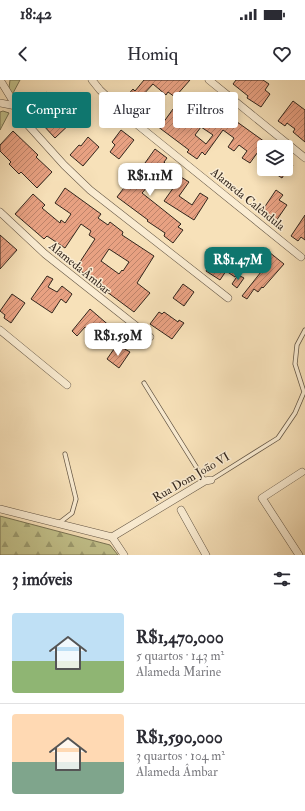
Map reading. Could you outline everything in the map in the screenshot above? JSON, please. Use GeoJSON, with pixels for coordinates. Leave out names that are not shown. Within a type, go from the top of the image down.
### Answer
{"type":"FeatureCollection","features":[{"type":"Feature","properties":{"kind":"street","name":"Alameda Calêndula"},"geometry":{"type":"LineString","coordinates":[[92,80],[100,90],[134,122],[302,256]]}},
{"type":"Feature","properties":{"kind":"street"},"geometry":{"type":"LineString","coordinates":[[209,80],[305,158]]}},
{"type":"Feature","properties":{"kind":"street"},"geometry":{"type":"LineString","coordinates":[[0,91],[3,82]]}},
{"type":"Feature","properties":{"kind":"street"},"geometry":{"type":"LineString","coordinates":[[3,82],[12,99]]}},
{"type":"Feature","properties":{"kind":"street"},"geometry":{"type":"LineString","coordinates":[[0,103],[12,105]]}},
{"type":"Feature","properties":{"kind":"street"},"geometry":{"type":"LineString","coordinates":[[31,128],[64,165],[90,190],[228,298]]}},
{"type":"Feature","properties":{"kind":"street","name":"Alameda Âmbar"},"geometry":{"type":"LineString","coordinates":[[0,212],[45,254],[150,337]]}},
{"type":"Feature","properties":{"kind":"street"},"geometry":{"type":"LineString","coordinates":[[0,330],[67,385]]}},
{"type":"Feature","properties":{"kind":"street"},"geometry":{"type":"LineString","coordinates":[[299,555],[262,498],[302,472]]}},
{"type":"Feature","properties":{"kind":"street","name":"Rua Dom João VI"},"geometry":{"type":"LineString","coordinates":[[112,537],[208,480]]}},
{"type":"Feature","properties":{"kind":"street"},"geometry":{"type":"LineString","coordinates":[[0,509],[112,537],[124,555]]}},
{"type":"Feature","properties":{"kind":"street"},"geometry":{"type":"LineString","coordinates":[[181,510],[206,555]]}},
{"type":"Feature","properties":{"kind":"lane","name":"Rua Dom João VI"},"geometry":{"type":"LineString","coordinates":[[208,480],[278,438],[295,413],[304,392],[295,364],[297,345],[305,330]]}},
{"type":"Feature","properties":{"kind":"lane"},"geometry":{"type":"LineString","coordinates":[[144,383],[208,480]]}},
{"type":"Feature","properties":{"kind":"lane"},"geometry":{"type":"LineString","coordinates":[[58,523],[72,514],[76,499],[65,454]]}},
{"type":"Feature","properties":{"kind":"green space"},"geometry":{"type":"Polygon","coordinates":[[[10,80],[20,80],[14,92],[12,92],[12,95],[9,88],[10,80]]]}},
{"type":"Feature","properties":{"kind":"green space"},"geometry":{"type":"Polygon","coordinates":[[[3,111],[9,113],[0,130],[0,112],[3,111]]]}},
{"type":"Feature","properties":{"kind":"green space"},"geometry":{"type":"Polygon","coordinates":[[[0,516],[110,545],[118,555],[0,555],[0,516]]]}},
{"type":"Feature","properties":{"kind":"building"},"geometry":{"type":"Polygon","coordinates":[[[144,80],[190,80],[179,92],[173,92],[173,96],[168,92],[166,95],[165,92],[162,92],[153,84],[146,92],[130,92],[133,89],[135,91],[144,80]]]}},
{"type":"Feature","properties":{"kind":"building"},"geometry":{"type":"Polygon","coordinates":[[[236,80],[263,80],[269,84],[265,90],[270,94],[261,107],[247,98],[248,96],[233,84],[236,80]]]}},
{"type":"Feature","properties":{"kind":"building"},"geometry":{"type":"Polygon","coordinates":[[[293,101],[305,110],[305,142],[293,132],[295,129],[287,123],[285,126],[278,121],[293,101]]]}},
{"type":"Feature","properties":{"kind":"building"},"geometry":{"type":"Polygon","coordinates":[[[173,109],[173,128],[200,128],[195,135],[206,144],[213,135],[202,128],[238,128],[238,123],[262,140],[257,140],[257,153],[250,163],[242,158],[247,151],[239,145],[234,151],[228,147],[234,138],[223,130],[205,155],[202,152],[197,159],[187,152],[189,150],[160,128],[165,128],[165,120],[173,109]]]}},
{"type":"Feature","properties":{"kind":"building"},"geometry":{"type":"Polygon","coordinates":[[[46,128],[66,128],[55,138],[46,128]]]}},
{"type":"Feature","properties":{"kind":"building"},"geometry":{"type":"Polygon","coordinates":[[[121,130],[134,140],[119,159],[110,152],[115,145],[112,142],[121,130]]]}},
{"type":"Feature","properties":{"kind":"building"},"geometry":{"type":"Polygon","coordinates":[[[13,131],[38,155],[36,157],[52,172],[37,188],[21,172],[19,174],[9,164],[11,162],[0,151],[0,145],[13,131]]]}},
{"type":"Feature","properties":{"kind":"building"},"geometry":{"type":"Polygon","coordinates":[[[88,137],[99,147],[83,166],[70,155],[79,145],[81,146],[88,137]]]}},
{"type":"Feature","properties":{"kind":"building"},"geometry":{"type":"Polygon","coordinates":[[[155,149],[167,158],[164,162],[166,164],[150,186],[149,185],[142,193],[181,224],[178,227],[183,230],[173,243],[164,236],[165,233],[117,197],[133,176],[135,177],[155,149]]]}},
{"type":"Feature","properties":{"kind":"building"},"geometry":{"type":"Polygon","coordinates":[[[181,177],[189,182],[179,196],[192,205],[200,193],[208,198],[194,220],[164,201],[181,177]]]}},
{"type":"Feature","properties":{"kind":"building"},"geometry":{"type":"Polygon","coordinates":[[[65,188],[101,214],[98,218],[108,225],[110,222],[123,232],[122,235],[154,256],[137,283],[150,293],[134,312],[95,283],[96,281],[76,268],[95,239],[89,235],[91,231],[81,224],[65,248],[47,236],[44,239],[15,214],[33,194],[45,205],[42,208],[60,223],[61,220],[65,223],[71,214],[55,203],[65,188]],[[109,249],[101,261],[119,274],[129,262],[109,249]]]}},
{"type":"Feature","properties":{"kind":"building"},"geometry":{"type":"Polygon","coordinates":[[[276,190],[283,195],[279,200],[287,205],[276,221],[262,211],[276,190]]]}},
{"type":"Feature","properties":{"kind":"building"},"geometry":{"type":"Polygon","coordinates":[[[305,215],[305,240],[301,237],[298,241],[291,236],[305,215]]]}},
{"type":"Feature","properties":{"kind":"building"},"geometry":{"type":"Polygon","coordinates":[[[0,235],[17,250],[0,269],[0,235]]]}},
{"type":"Feature","properties":{"kind":"building"},"geometry":{"type":"Polygon","coordinates":[[[221,248],[230,254],[225,262],[234,268],[237,263],[242,267],[235,277],[226,271],[220,280],[206,271],[221,248]]]}},
{"type":"Feature","properties":{"kind":"building"},"geometry":{"type":"Polygon","coordinates":[[[269,252],[284,264],[263,288],[262,287],[258,292],[254,289],[247,299],[242,296],[261,272],[256,268],[269,252]]]}},
{"type":"Feature","properties":{"kind":"building"},"geometry":{"type":"Polygon","coordinates":[[[238,275],[244,278],[237,288],[232,284],[238,275]]]}},
{"type":"Feature","properties":{"kind":"building"},"geometry":{"type":"Polygon","coordinates":[[[47,276],[53,279],[48,287],[57,292],[62,286],[72,294],[66,303],[61,299],[52,313],[31,299],[47,276]]]}},
{"type":"Feature","properties":{"kind":"building"},"geometry":{"type":"Polygon","coordinates":[[[183,284],[194,292],[184,306],[173,298],[183,284]]]}},
{"type":"Feature","properties":{"kind":"building"},"geometry":{"type":"Polygon","coordinates":[[[12,294],[25,303],[11,323],[4,318],[5,315],[0,311],[12,294]]]}},
{"type":"Feature","properties":{"kind":"building"},"geometry":{"type":"Polygon","coordinates":[[[90,309],[112,328],[98,345],[89,338],[92,333],[85,327],[77,336],[72,331],[90,309]]]}},
{"type":"Feature","properties":{"kind":"building"},"geometry":{"type":"Polygon","coordinates":[[[159,312],[162,314],[164,312],[178,322],[179,320],[184,323],[172,339],[150,324],[159,312]]]}},
{"type":"Feature","properties":{"kind":"building"},"geometry":{"type":"Polygon","coordinates":[[[123,348],[130,352],[119,368],[107,359],[114,349],[119,353],[123,348]]]}}]}
